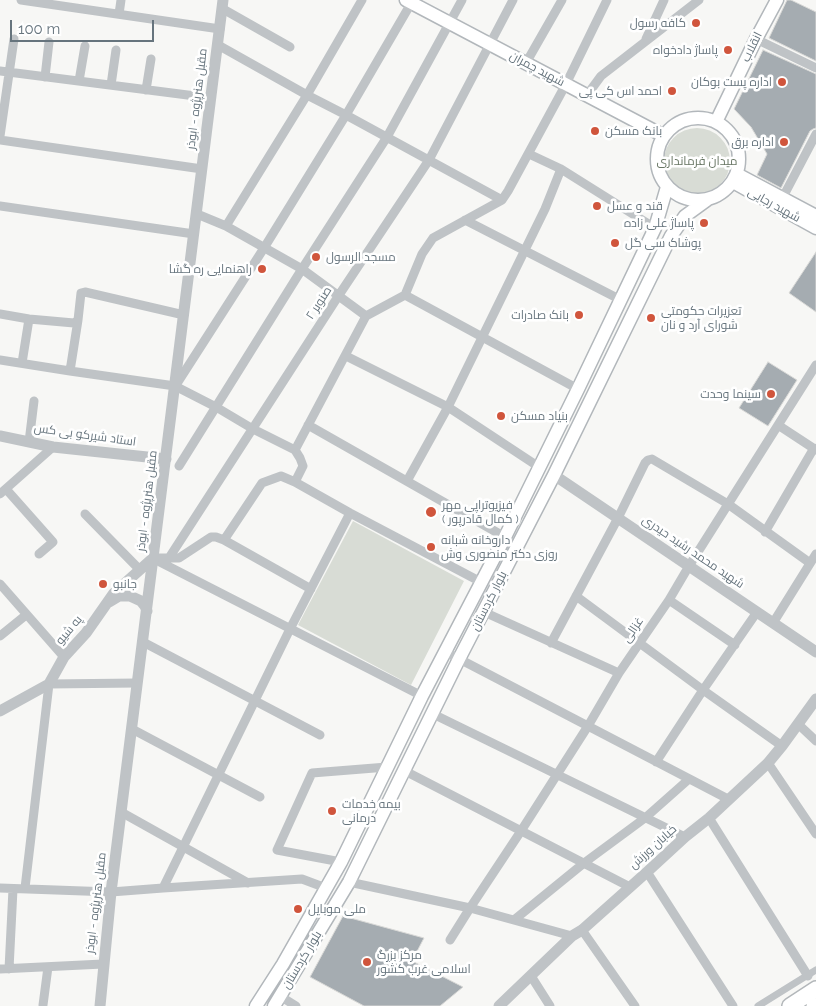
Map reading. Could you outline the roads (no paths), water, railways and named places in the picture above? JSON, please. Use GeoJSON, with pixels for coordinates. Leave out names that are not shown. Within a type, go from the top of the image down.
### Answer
{"type":"FeatureCollection","features":[{"type":"Feature","properties":{"kind":"main road","name":"انقلاب"},"geometry":{"type":"LineString","coordinates":[[716,122],[777,0]]}},
{"type":"Feature","properties":{"kind":"main road","name":"شهید چمران"},"geometry":{"type":"LineString","coordinates":[[409,1],[664,136]]}},
{"type":"Feature","properties":{"kind":"main road"},"geometry":{"type":"LineString","coordinates":[[693,118],[716,122],[732,135],[736,144],[739,159],[735,178],[726,190],[707,200],[685,199],[667,187],[659,175],[656,162],[658,148],[664,136],[672,127],[682,121],[693,118]]}},
{"type":"Feature","properties":{"kind":"main road","name":"شهید رجایی"},"geometry":{"type":"LineString","coordinates":[[735,178],[783,197],[816,216]]}},
{"type":"Feature","properties":{"kind":"main road","name":"شهید رجایی"},"geometry":{"type":"LineString","coordinates":[[735,178],[816,228]]}},
{"type":"Feature","properties":{"kind":"main road","name":"بلوار کردستان"},"geometry":{"type":"LineString","coordinates":[[256,1006],[283,964],[341,862],[444,651],[505,537],[655,228],[667,187]]}},
{"type":"Feature","properties":{"kind":"main road","name":"بلوار کردستان"},"geometry":{"type":"LineString","coordinates":[[277,1001],[350,882],[459,659],[554,475],[671,236],[685,216],[707,200]]}},
{"type":"Feature","properties":{"kind":"main road"},"geometry":{"type":"LineString","coordinates":[[655,228],[671,236]]}},
{"type":"Feature","properties":{"kind":"main road"},"geometry":{"type":"LineString","coordinates":[[790,1006],[816,989]]}},
{"type":"Feature","properties":{"kind":"street"},"geometry":{"type":"LineString","coordinates":[[22,0],[50,2],[90,10],[220,29]]}},
{"type":"Feature","properties":{"kind":"street"},"geometry":{"type":"LineString","coordinates":[[90,10],[92,0]]}},
{"type":"Feature","properties":{"kind":"street"},"geometry":{"type":"LineString","coordinates":[[120,0],[120,14]]}},
{"type":"Feature","properties":{"kind":"street"},"geometry":{"type":"LineString","coordinates":[[226,226],[362,0]]}},
{"type":"Feature","properties":{"kind":"street"},"geometry":{"type":"LineString","coordinates":[[179,466],[387,137],[462,0]]}},
{"type":"Feature","properties":{"kind":"street","name":"صنوبر ۲"},"geometry":{"type":"LineString","coordinates":[[169,558],[339,295],[429,160],[513,0]]}},
{"type":"Feature","properties":{"kind":"street"},"geometry":{"type":"LineString","coordinates":[[526,63],[562,0]]}},
{"type":"Feature","properties":{"kind":"street"},"geometry":{"type":"LineString","coordinates":[[295,450],[366,316],[405,295],[422,254],[433,238],[502,200],[508,192],[566,84],[607,0]]}},
{"type":"Feature","properties":{"kind":"street"},"geometry":{"type":"LineString","coordinates":[[645,42],[664,0]]}},
{"type":"Feature","properties":{"kind":"street"},"geometry":{"type":"LineString","coordinates":[[587,95],[601,76],[699,0]]}},
{"type":"Feature","properties":{"kind":"street"},"geometry":{"type":"LineString","coordinates":[[175,386],[264,248],[346,114],[409,1]]}},
{"type":"Feature","properties":{"kind":"street"},"geometry":{"type":"LineString","coordinates":[[223,5],[290,47]]}},
{"type":"Feature","properties":{"kind":"street","name":"مقبل هنرپژوه - ابوذر"},"geometry":{"type":"LineString","coordinates":[[100,1006],[111,892],[223,5]]}},
{"type":"Feature","properties":{"kind":"street"},"geometry":{"type":"LineString","coordinates":[[14,39],[4,72],[0,138],[202,169]]}},
{"type":"Feature","properties":{"kind":"street"},"geometry":{"type":"LineString","coordinates":[[756,39],[816,68]]}},
{"type":"Feature","properties":{"kind":"street"},"geometry":{"type":"LineString","coordinates":[[45,77],[50,42]]}},
{"type":"Feature","properties":{"kind":"street"},"geometry":{"type":"LineString","coordinates":[[218,45],[306,95],[346,114],[502,200]]}},
{"type":"Feature","properties":{"kind":"street"},"geometry":{"type":"LineString","coordinates":[[80,82],[85,46]]}},
{"type":"Feature","properties":{"kind":"street"},"geometry":{"type":"LineString","coordinates":[[111,85],[116,50]]}},
{"type":"Feature","properties":{"kind":"street"},"geometry":{"type":"LineString","coordinates":[[146,90],[151,59]]}},
{"type":"Feature","properties":{"kind":"street"},"geometry":{"type":"LineString","coordinates":[[4,72],[211,98]]}},
{"type":"Feature","properties":{"kind":"street"},"geometry":{"type":"LineString","coordinates":[[783,197],[814,144],[816,134]]}},
{"type":"Feature","properties":{"kind":"street"},"geometry":{"type":"LineString","coordinates":[[529,154],[561,169],[655,228]]}},
{"type":"Feature","properties":{"kind":"street"},"geometry":{"type":"LineString","coordinates":[[407,481],[448,407],[545,209],[561,169]]}},
{"type":"Feature","properties":{"kind":"street"},"geometry":{"type":"LineString","coordinates":[[0,206],[194,234]]}},
{"type":"Feature","properties":{"kind":"street"},"geometry":{"type":"LineString","coordinates":[[197,214],[226,226],[302,269],[366,316]]}},
{"type":"Feature","properties":{"kind":"street"},"geometry":{"type":"LineString","coordinates":[[465,220],[621,300]]}},
{"type":"Feature","properties":{"kind":"street"},"geometry":{"type":"LineString","coordinates":[[70,372],[81,293],[85,292],[184,315]]}},
{"type":"Feature","properties":{"kind":"street"},"geometry":{"type":"LineString","coordinates":[[405,295],[578,389]]}},
{"type":"Feature","properties":{"kind":"street"},"geometry":{"type":"LineString","coordinates":[[0,314],[74,323],[78,320]]}},
{"type":"Feature","properties":{"kind":"street"},"geometry":{"type":"LineString","coordinates":[[22,363],[29,319]]}},
{"type":"Feature","properties":{"kind":"street"},"geometry":{"type":"LineString","coordinates":[[346,356],[448,407],[539,467]]}},
{"type":"Feature","properties":{"kind":"street"},"geometry":{"type":"LineString","coordinates":[[0,360],[70,372],[175,386],[295,450],[302,466],[296,482]]}},
{"type":"Feature","properties":{"kind":"street","name":"غزالی"},"geometry":{"type":"LineString","coordinates":[[450,940],[588,726],[619,673],[669,600],[688,566],[816,365]]}},
{"type":"Feature","properties":{"kind":"street"},"geometry":{"type":"LineString","coordinates":[[29,442],[34,401]]}},
{"type":"Feature","properties":{"kind":"street"},"geometry":{"type":"LineString","coordinates":[[764,532],[815,449],[778,424]]}},
{"type":"Feature","properties":{"kind":"street"},"geometry":{"type":"LineString","coordinates":[[308,425],[505,537]]}},
{"type":"Feature","properties":{"kind":"street","name":"استاد شیرکو بی کس"},"geometry":{"type":"LineString","coordinates":[[0,436],[53,447],[166,459]]}},
{"type":"Feature","properties":{"kind":"street"},"geometry":{"type":"LineString","coordinates":[[39,554],[53,542],[3,491],[53,447]]}},
{"type":"Feature","properties":{"kind":"street"},"geometry":{"type":"LineString","coordinates":[[551,643],[648,460],[652,459],[728,504],[764,532],[810,563]]}},
{"type":"Feature","properties":{"kind":"street","name":"شهید محمد رشید حیدری"},"geometry":{"type":"LineString","coordinates":[[554,475],[816,652]]}},
{"type":"Feature","properties":{"kind":"street"},"geometry":{"type":"LineString","coordinates":[[224,540],[262,483],[281,476],[296,482],[350,513],[481,582]]}},
{"type":"Feature","properties":{"kind":"street"},"geometry":{"type":"LineString","coordinates":[[163,888],[290,629],[350,513]]}},
{"type":"Feature","properties":{"kind":"street"},"geometry":{"type":"LineString","coordinates":[[85,514],[140,570]]}},
{"type":"Feature","properties":{"kind":"street"},"geometry":{"type":"LineString","coordinates":[[153,558],[179,558],[211,537],[216,537],[311,589]]}},
{"type":"Feature","properties":{"kind":"street"},"geometry":{"type":"LineString","coordinates":[[773,623],[816,554]]}},
{"type":"Feature","properties":{"kind":"street"},"geometry":{"type":"LineString","coordinates":[[153,558],[422,696]]}},
{"type":"Feature","properties":{"kind":"street","name":"په شیو"},"geometry":{"type":"LineString","coordinates":[[49,684],[64,657],[86,634],[114,593],[153,558]]}},
{"type":"Feature","properties":{"kind":"street"},"geometry":{"type":"LineString","coordinates":[[0,584],[64,657]]}},
{"type":"Feature","properties":{"kind":"street"},"geometry":{"type":"LineString","coordinates":[[104,606],[113,598],[125,595],[141,601],[146,611]]}},
{"type":"Feature","properties":{"kind":"street"},"geometry":{"type":"LineString","coordinates":[[576,596],[782,746]]}},
{"type":"Feature","properties":{"kind":"street"},"geometry":{"type":"LineString","coordinates":[[669,600],[735,645]]}},
{"type":"Feature","properties":{"kind":"street"},"geometry":{"type":"LineString","coordinates":[[484,612],[619,673]]}},
{"type":"Feature","properties":{"kind":"street"},"geometry":{"type":"LineString","coordinates":[[656,762],[757,612]]}},
{"type":"Feature","properties":{"kind":"street"},"geometry":{"type":"LineString","coordinates":[[0,636],[26,615]]}},
{"type":"Feature","properties":{"kind":"street"},"geometry":{"type":"LineString","coordinates":[[143,642],[320,735]]}},
{"type":"Feature","properties":{"kind":"street"},"geometry":{"type":"LineString","coordinates":[[444,651],[728,799]]}},
{"type":"Feature","properties":{"kind":"street"},"geometry":{"type":"LineString","coordinates":[[25,888],[49,684]]}},
{"type":"Feature","properties":{"kind":"street"},"geometry":{"type":"LineString","coordinates":[[0,711],[49,684],[138,684]]}},
{"type":"Feature","properties":{"kind":"street","name":"خیابان ورزش"},"geometry":{"type":"LineString","coordinates":[[499,1006],[577,933],[709,818],[768,763],[816,699]]}},
{"type":"Feature","properties":{"kind":"street"},"geometry":{"type":"LineString","coordinates":[[433,714],[685,837]]}},
{"type":"Feature","properties":{"kind":"street"},"geometry":{"type":"LineString","coordinates":[[798,724],[816,741]]}},
{"type":"Feature","properties":{"kind":"street"},"geometry":{"type":"LineString","coordinates":[[132,729],[260,796]]}},
{"type":"Feature","properties":{"kind":"street"},"geometry":{"type":"LineString","coordinates":[[768,763],[816,834]]}},
{"type":"Feature","properties":{"kind":"street"},"geometry":{"type":"LineString","coordinates":[[341,862],[277,850],[312,772],[387,767]]}},
{"type":"Feature","properties":{"kind":"street"},"geometry":{"type":"LineString","coordinates":[[405,771],[630,887]]}},
{"type":"Feature","properties":{"kind":"street"},"geometry":{"type":"LineString","coordinates":[[514,920],[584,863],[645,818],[689,779]]}},
{"type":"Feature","properties":{"kind":"street"},"geometry":{"type":"LineString","coordinates":[[121,812],[248,883]]}},
{"type":"Feature","properties":{"kind":"street"},"geometry":{"type":"LineString","coordinates":[[709,818],[808,976]]}},
{"type":"Feature","properties":{"kind":"street"},"geometry":{"type":"LineString","coordinates":[[647,872],[732,1006]]}},
{"type":"Feature","properties":{"kind":"street"},"geometry":{"type":"LineString","coordinates":[[0,888],[111,892],[302,879],[326,888]]}},
{"type":"Feature","properties":{"kind":"street"},"geometry":{"type":"LineString","coordinates":[[350,882],[577,933],[635,1006]]}},
{"type":"Feature","properties":{"kind":"street"},"geometry":{"type":"LineString","coordinates":[[13,888],[4,969],[104,964]]}},
{"type":"Feature","properties":{"kind":"street"},"geometry":{"type":"LineString","coordinates":[[43,1006],[48,967]]}},
{"type":"Feature","properties":{"kind":"street"},"geometry":{"type":"LineString","coordinates":[[758,1006],[816,970]]}},
{"type":"Feature","properties":{"kind":"street"},"geometry":{"type":"LineString","coordinates":[[531,976],[550,1006]]}},
{"type":"Feature","properties":{"kind":"street"},"geometry":{"type":"LineString","coordinates":[[277,1001],[296,1006]]}},
{"type":"Feature","properties":{"kind":"place","name":"کافه رسول"},"geometry":{"type":"Point","coordinates":[696,23]}},
{"type":"Feature","properties":{"kind":"place","name":"پاساژ دادخواه"},"geometry":{"type":"Point","coordinates":[728,50]}},
{"type":"Feature","properties":{"kind":"place","name":"اداره پست بوکان"},"geometry":{"type":"Point","coordinates":[782,82]}},
{"type":"Feature","properties":{"kind":"place","name":"احمد اس کی پی"},"geometry":{"type":"Point","coordinates":[672,91]}},
{"type":"Feature","properties":{"kind":"place","name":"بانک مسکن"},"geometry":{"type":"Point","coordinates":[595,131]}},
{"type":"Feature","properties":{"kind":"place","name":"اداره برق"},"geometry":{"type":"Point","coordinates":[784,142]}},
{"type":"Feature","properties":{"kind":"place","name":"قند و عسل"},"geometry":{"type":"Point","coordinates":[597,206]}},
{"type":"Feature","properties":{"kind":"place","name":"پاساژ علی زاده"},"geometry":{"type":"Point","coordinates":[704,223]}},
{"type":"Feature","properties":{"kind":"place","name":"پوشاک سی گل"},"geometry":{"type":"Point","coordinates":[615,243]}},
{"type":"Feature","properties":{"kind":"place","name":"مسجد الرسول"},"geometry":{"type":"Point","coordinates":[316,257]}},
{"type":"Feature","properties":{"kind":"place","name":"راهنمایی ره گشا"},"geometry":{"type":"Point","coordinates":[262,269]}},
{"type":"Feature","properties":{"kind":"place","name":"بانک صادرات"},"geometry":{"type":"Point","coordinates":[579,315]}},
{"type":"Feature","properties":{"kind":"place","name":"تعزیرات حکومتی شورای آرد و نان"},"geometry":{"type":"Point","coordinates":[651,318]}},
{"type":"Feature","properties":{"kind":"place","name":"سینما وحدت"},"geometry":{"type":"Point","coordinates":[771,394]}},
{"type":"Feature","properties":{"kind":"place","name":"بنیاد مسکن"},"geometry":{"type":"Point","coordinates":[501,416]}},
{"type":"Feature","properties":{"kind":"place","name":"فیزیوتراپی مهر ( کمال قادرپور )"},"geometry":{"type":"Point","coordinates":[431,512]}},
{"type":"Feature","properties":{"kind":"place","name":"داروخانه شبانه روزی دکتر منصوری وش"},"geometry":{"type":"Point","coordinates":[431,547]}},
{"type":"Feature","properties":{"kind":"place","name":"جانبو"},"geometry":{"type":"Point","coordinates":[103,584]}},
{"type":"Feature","properties":{"kind":"place","name":"بیمه خدمات درمانی"},"geometry":{"type":"Point","coordinates":[332,811]}},
{"type":"Feature","properties":{"kind":"place","name":"ملی موبایل"},"geometry":{"type":"Point","coordinates":[298,909]}},
{"type":"Feature","properties":{"kind":"place","name":"مرکز بزرگ اسلامی غرب کشور"},"geometry":{"type":"Point","coordinates":[367,962]}},
{"type":"Feature","properties":{"kind":"park label","name":"میدان فرمانداری"},"geometry":{"type":"Point","coordinates":[697,161]}}]}
